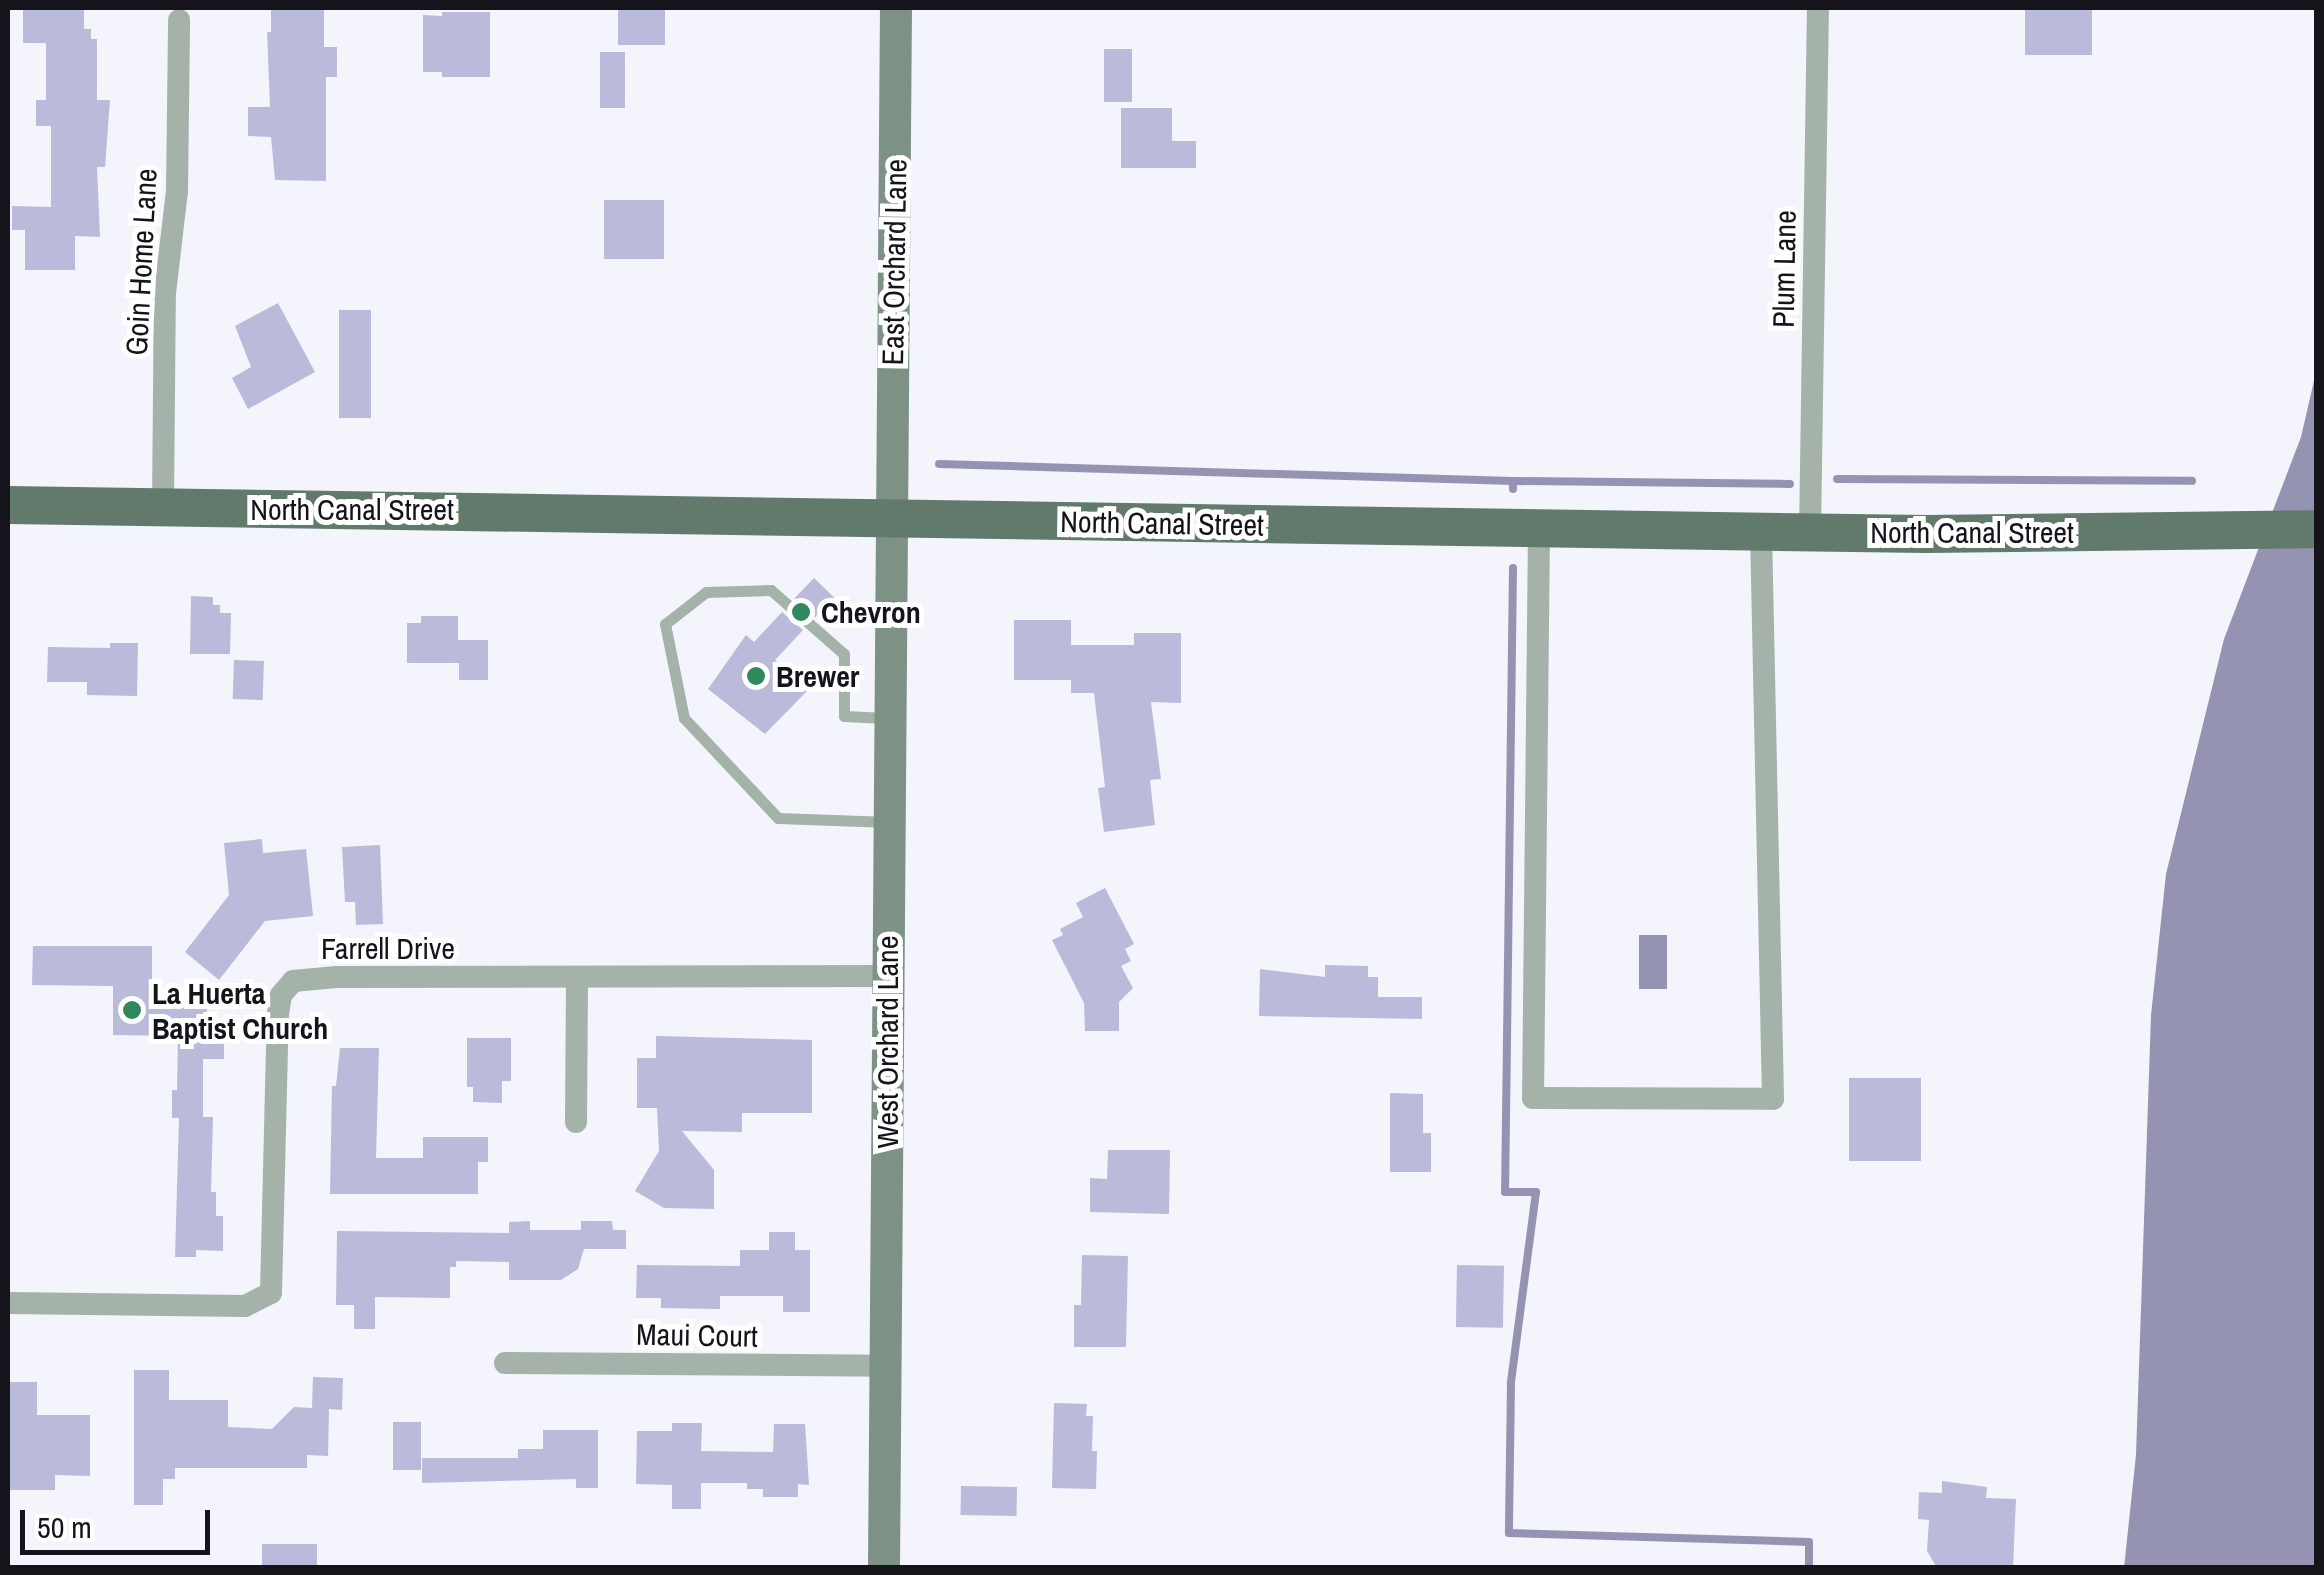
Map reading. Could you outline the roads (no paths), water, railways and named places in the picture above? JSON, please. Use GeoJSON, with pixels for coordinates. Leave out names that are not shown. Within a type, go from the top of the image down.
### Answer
{"type":"FeatureCollection","features":[{"type":"Feature","properties":{"kind":"main road","name":"North Canal Street"},"geometry":{"type":"LineString","coordinates":[[8,506],[1761,532],[2316,529]]}},
{"type":"Feature","properties":{"kind":"street","name":"East Orchard Lane"},"geometry":{"type":"LineString","coordinates":[[891,517],[896,8]]}},
{"type":"Feature","properties":{"kind":"street","name":"Plum Lane"},"geometry":{"type":"LineString","coordinates":[[1810,532],[1818,8]]}},
{"type":"Feature","properties":{"kind":"street","name":"Goin Home Lane"},"geometry":{"type":"LineString","coordinates":[[163,508],[165,293],[177,191],[179,20]]}},
{"type":"Feature","properties":{"kind":"street","name":"West Orchard Lane"},"geometry":{"type":"LineString","coordinates":[[884,1568],[891,517]]}},
{"type":"Feature","properties":{"kind":"street"},"geometry":{"type":"LineString","coordinates":[[1539,529],[1533,1098],[1773,1099],[1761,532]]}},
{"type":"Feature","properties":{"kind":"street","name":"Farrell Drive"},"geometry":{"type":"LineString","coordinates":[[8,1303],[245,1306],[271,1293],[278,1014],[281,995],[293,982],[337,977],[887,976]]}},
{"type":"Feature","properties":{"kind":"street"},"geometry":{"type":"LineString","coordinates":[[576,1122],[577,979]]}},
{"type":"Feature","properties":{"kind":"street","name":"Maui Court"},"geometry":{"type":"LineString","coordinates":[[505,1363],[888,1366]]}},
{"type":"Feature","properties":{"kind":"lane"},"geometry":{"type":"LineString","coordinates":[[889,822],[778,818],[684,718],[665,624],[706,592],[771,590],[844,654],[844,716],[890,718]]}},
{"type":"Feature","properties":{"kind":"water"},"geometry":{"type":"Polygon","coordinates":[[[2316,372],[2316,1567],[2124,1568],[2136,1455],[2151,1015],[2166,874],[2224,639],[2301,437],[2316,372]]]}},
{"type":"Feature","properties":{"kind":"water"},"geometry":{"type":"Polygon","coordinates":[[[1639,935],[1667,935],[1667,989],[1639,989],[1639,935]]]}},
{"type":"Feature","properties":{"kind":"waterway"},"geometry":{"type":"LineString","coordinates":[[939,464],[1513,481]]}},
{"type":"Feature","properties":{"kind":"waterway"},"geometry":{"type":"LineString","coordinates":[[1837,479],[2192,481]]}},
{"type":"Feature","properties":{"kind":"waterway"},"geometry":{"type":"LineString","coordinates":[[1513,489],[1513,481],[1790,484]]}},
{"type":"Feature","properties":{"kind":"waterway"},"geometry":{"type":"LineString","coordinates":[[1513,568],[1505,1192],[1536,1192],[1511,1383],[1509,1533],[1809,1542],[1809,1568]]}},
{"type":"Feature","properties":{"kind":"place","name":"Chevron"},"geometry":{"type":"Point","coordinates":[801,612]}},
{"type":"Feature","properties":{"kind":"place","name":"Brewer"},"geometry":{"type":"Point","coordinates":[756,676]}},
{"type":"Feature","properties":{"kind":"place","name":"La Huerta Baptist Church"},"geometry":{"type":"Point","coordinates":[132,1010]}}]}
